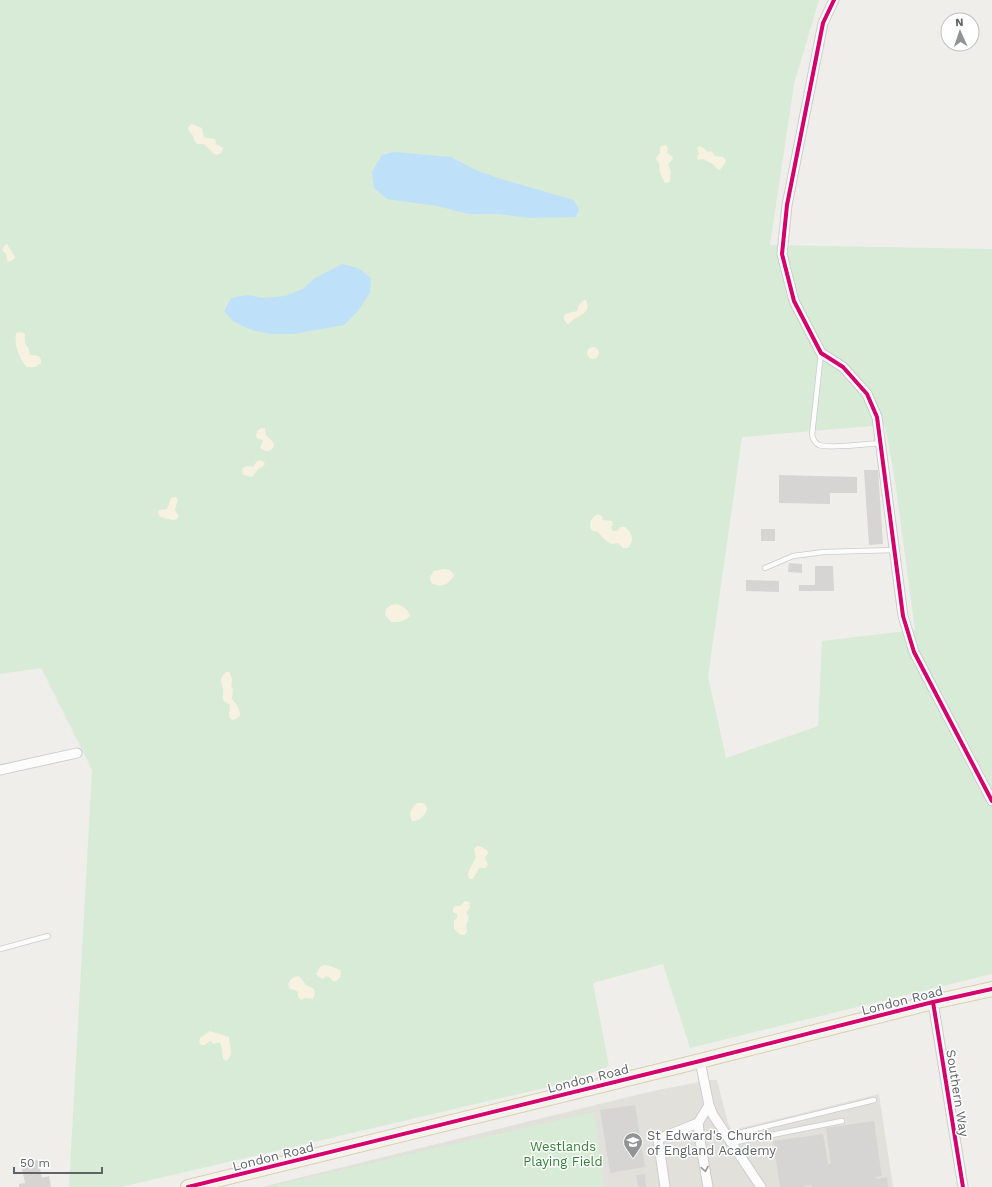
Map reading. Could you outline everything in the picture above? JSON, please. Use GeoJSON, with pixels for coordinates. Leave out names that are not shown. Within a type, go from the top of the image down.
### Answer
{"type":"FeatureCollection","features":[{"type":"Feature","properties":{"kind":"main road","name":"London Road"},"geometry":{"type":"LineString","coordinates":[[188,1187],[933,1002],[992,989]]}},
{"type":"Feature","properties":{"kind":"street"},"geometry":{"type":"LineString","coordinates":[[834,0],[823,23],[787,205],[782,254],[794,301],[821,353],[843,367],[867,394],[877,416],[902,616],[914,652],[992,801]]}},
{"type":"Feature","properties":{"kind":"street"},"geometry":{"type":"LineString","coordinates":[[0,770],[77,753]]}},
{"type":"Feature","properties":{"kind":"street","name":"Southern Way"},"geometry":{"type":"LineString","coordinates":[[933,1002],[963,1187]]}},
{"type":"Feature","properties":{"kind":"street"},"geometry":{"type":"LineString","coordinates":[[700,1061],[709,1105],[713,1115],[761,1187]]}},
{"type":"Feature","properties":{"kind":"street"},"geometry":{"type":"LineString","coordinates":[[665,1187],[658,1139],[698,1123],[709,1105]]}},
{"type":"Feature","properties":{"kind":"street"},"geometry":{"type":"LineString","coordinates":[[698,1123],[708,1187]]}},
{"type":"Feature","properties":{"kind":"lane"},"geometry":{"type":"LineString","coordinates":[[821,353],[812,434],[814,440],[819,444],[836,446],[880,443]]}},
{"type":"Feature","properties":{"kind":"lane"},"geometry":{"type":"LineString","coordinates":[[765,568],[793,556],[824,552],[894,550]]}},
{"type":"Feature","properties":{"kind":"lane"},"geometry":{"type":"LineString","coordinates":[[0,949],[48,936]]}},
{"type":"Feature","properties":{"kind":"lane"},"geometry":{"type":"LineString","coordinates":[[729,1139],[874,1100]]}},
{"type":"Feature","properties":{"kind":"lane"},"geometry":{"type":"LineString","coordinates":[[729,1139],[842,1121]]}},
{"type":"Feature","properties":{"kind":"shaded area","name":"St Edward's Church of England Academy"},"geometry":{"type":"Polygon","coordinates":[[[709,1080],[717,1080],[728,1123],[732,1130],[879,1094],[893,1187],[262,1187],[653,1091],[709,1080]]]}},
{"type":"Feature","properties":{"kind":"green space"},"geometry":{"type":"Polygon","coordinates":[[[0,0],[819,0],[794,84],[770,245],[992,249],[992,974],[690,1048],[663,964],[593,983],[609,1066],[566,1083],[121,1187],[69,1187],[92,770],[41,668],[0,674],[0,0]],[[885,425],[742,437],[708,677],[726,758],[818,726],[822,641],[915,630],[895,481],[885,425]]]}},
{"type":"Feature","properties":{"kind":"green space","name":"Westlands Playing Field"},"geometry":{"type":"Polygon","coordinates":[[[594,1112],[604,1187],[267,1187],[594,1112]]]}},
{"type":"Feature","properties":{"kind":"sand"},"geometry":{"type":"Polygon","coordinates":[[[192,124],[202,128],[204,137],[215,139],[216,144],[223,148],[221,153],[217,155],[214,154],[204,144],[197,144],[195,142],[188,129],[192,124]]]}},
{"type":"Feature","properties":{"kind":"sand"},"geometry":{"type":"Polygon","coordinates":[[[666,145],[668,148],[667,153],[672,156],[673,159],[668,164],[671,171],[670,182],[665,183],[660,173],[659,163],[656,159],[660,153],[661,146],[666,145]]]}},
{"type":"Feature","properties":{"kind":"sand"},"geometry":{"type":"Polygon","coordinates":[[[699,146],[708,152],[711,151],[715,156],[723,157],[726,160],[720,170],[704,159],[698,160],[697,157],[699,154],[697,148],[699,146]]]}},
{"type":"Feature","properties":{"kind":"sand"},"geometry":{"type":"Polygon","coordinates":[[[7,244],[15,257],[9,262],[6,254],[2,250],[7,244]]]}},
{"type":"Feature","properties":{"kind":"sand"},"geometry":{"type":"Polygon","coordinates":[[[586,300],[588,306],[586,311],[568,324],[564,320],[565,314],[577,311],[579,305],[586,300]]]}},
{"type":"Feature","properties":{"kind":"sand"},"geometry":{"type":"Polygon","coordinates":[[[21,332],[25,334],[25,343],[28,347],[30,355],[39,356],[41,360],[41,363],[35,367],[26,367],[19,355],[16,347],[16,333],[21,332]]]}},
{"type":"Feature","properties":{"kind":"sand"},"geometry":{"type":"Polygon","coordinates":[[[591,347],[595,347],[599,353],[595,359],[591,359],[587,355],[587,351],[591,347]]]}},
{"type":"Feature","properties":{"kind":"sand"},"geometry":{"type":"Polygon","coordinates":[[[261,428],[265,428],[266,435],[274,443],[273,448],[270,451],[265,451],[260,448],[263,440],[258,439],[256,436],[257,431],[261,428]]]}},
{"type":"Feature","properties":{"kind":"sand"},"geometry":{"type":"Polygon","coordinates":[[[262,460],[265,464],[252,477],[244,475],[242,472],[243,468],[247,466],[253,467],[257,461],[262,460]]]}},
{"type":"Feature","properties":{"kind":"sand"},"geometry":{"type":"Polygon","coordinates":[[[175,497],[178,499],[175,510],[179,516],[177,519],[173,520],[160,517],[158,513],[159,510],[167,509],[171,498],[175,497]]]}},
{"type":"Feature","properties":{"kind":"sand"},"geometry":{"type":"Polygon","coordinates":[[[598,514],[602,516],[603,520],[612,521],[613,524],[611,527],[613,531],[617,531],[621,527],[625,527],[627,529],[632,536],[628,548],[623,548],[618,543],[611,544],[598,532],[591,530],[591,520],[598,514]]]}},
{"type":"Feature","properties":{"kind":"sand"},"geometry":{"type":"Polygon","coordinates":[[[443,569],[450,570],[454,575],[450,581],[444,585],[434,585],[431,583],[430,577],[434,571],[443,569]]]}},
{"type":"Feature","properties":{"kind":"sand"},"geometry":{"type":"Polygon","coordinates":[[[397,604],[405,608],[410,616],[401,621],[391,622],[385,615],[386,609],[391,605],[397,604]]]}},
{"type":"Feature","properties":{"kind":"sand"},"geometry":{"type":"Polygon","coordinates":[[[226,672],[229,672],[231,677],[231,686],[233,689],[232,699],[238,707],[240,713],[240,716],[232,720],[229,717],[230,705],[224,701],[223,698],[221,680],[226,672]]]}},
{"type":"Feature","properties":{"kind":"sand"},"geometry":{"type":"Polygon","coordinates":[[[417,803],[425,804],[427,808],[424,815],[420,819],[412,821],[410,816],[411,811],[417,803]]]}},
{"type":"Feature","properties":{"kind":"sand"},"geometry":{"type":"Polygon","coordinates":[[[477,846],[487,850],[488,853],[485,858],[488,865],[485,868],[479,868],[473,879],[470,879],[468,873],[476,857],[474,849],[477,846]]]}},
{"type":"Feature","properties":{"kind":"sand"},"geometry":{"type":"Polygon","coordinates":[[[465,901],[469,902],[470,908],[466,912],[469,918],[466,925],[467,932],[464,935],[461,935],[454,929],[454,921],[457,918],[457,914],[453,912],[453,909],[455,906],[460,906],[465,901]]]}},
{"type":"Feature","properties":{"kind":"sand"},"geometry":{"type":"Polygon","coordinates":[[[324,965],[340,970],[341,976],[334,982],[326,976],[323,979],[319,977],[316,974],[320,967],[324,965]]]}},
{"type":"Feature","properties":{"kind":"sand"},"geometry":{"type":"Polygon","coordinates":[[[297,976],[300,977],[306,985],[314,989],[315,994],[313,999],[305,998],[301,1000],[298,997],[298,992],[290,989],[288,984],[291,979],[297,976]]]}},
{"type":"Feature","properties":{"kind":"sand"},"geometry":{"type":"Polygon","coordinates":[[[210,1031],[229,1037],[231,1053],[229,1059],[226,1061],[223,1059],[221,1044],[219,1042],[214,1044],[210,1041],[205,1045],[201,1045],[199,1042],[200,1038],[210,1031]]]}},
{"type":"Feature","properties":{"kind":"water"},"geometry":{"type":"Polygon","coordinates":[[[394,152],[451,157],[478,171],[574,200],[579,210],[576,217],[529,218],[498,214],[469,214],[437,206],[387,199],[374,188],[372,172],[382,155],[394,152]]]}},
{"type":"Feature","properties":{"kind":"water"},"geometry":{"type":"Polygon","coordinates":[[[342,264],[358,268],[371,278],[370,293],[357,312],[344,325],[293,334],[271,334],[252,330],[234,322],[224,311],[231,298],[247,295],[265,298],[285,296],[303,289],[315,278],[342,264]]]}},
{"type":"Feature","properties":{"kind":"building"},"geometry":{"type":"Polygon","coordinates":[[[864,470],[878,470],[883,544],[869,545],[864,470]]]}},
{"type":"Feature","properties":{"kind":"building"},"geometry":{"type":"Polygon","coordinates":[[[779,475],[857,477],[857,493],[830,493],[830,504],[779,503],[779,475]]]}},
{"type":"Feature","properties":{"kind":"building"},"geometry":{"type":"Polygon","coordinates":[[[761,529],[775,529],[775,541],[761,541],[761,529]]]}},
{"type":"Feature","properties":{"kind":"building"},"geometry":{"type":"Polygon","coordinates":[[[789,563],[802,564],[802,573],[788,572],[789,563]]]}},
{"type":"Feature","properties":{"kind":"building"},"geometry":{"type":"Polygon","coordinates":[[[815,566],[833,566],[834,591],[799,591],[799,585],[815,585],[815,566]]]}},
{"type":"Feature","properties":{"kind":"building"},"geometry":{"type":"Polygon","coordinates":[[[746,580],[779,581],[779,592],[746,591],[746,580]]]}},
{"type":"Feature","properties":{"kind":"building"},"geometry":{"type":"Polygon","coordinates":[[[635,1105],[645,1167],[610,1173],[600,1110],[635,1105]]]}},
{"type":"Feature","properties":{"kind":"building"},"geometry":{"type":"Polygon","coordinates":[[[874,1121],[882,1176],[876,1177],[877,1179],[887,1177],[888,1187],[812,1187],[812,1185],[801,1187],[780,1187],[773,1141],[823,1134],[828,1164],[831,1164],[826,1128],[874,1121]]]}},
{"type":"Feature","properties":{"kind":"building"},"geometry":{"type":"Polygon","coordinates":[[[38,1160],[42,1178],[49,1176],[51,1187],[19,1187],[19,1184],[25,1183],[21,1164],[38,1160]]]}},
{"type":"Feature","properties":{"kind":"building"},"geometry":{"type":"Polygon","coordinates":[[[645,1174],[646,1187],[638,1187],[636,1175],[645,1174]]]}},
{"type":"Feature","properties":{"kind":"cycle path"},"geometry":{"type":"LineString","coordinates":[[834,0],[823,23],[787,205],[782,254],[794,301],[821,353],[843,367],[867,394],[877,417],[903,616],[914,652],[992,801]]}},
{"type":"Feature","properties":{"kind":"cycle path"},"geometry":{"type":"LineString","coordinates":[[188,1187],[933,1002],[992,989]]}},
{"type":"Feature","properties":{"kind":"cycle path"},"geometry":{"type":"LineString","coordinates":[[933,1002],[963,1187]]}},
{"type":"Feature","properties":{"kind":"place","name":"St Edward's Church of England Academy"},"geometry":{"type":"Point","coordinates":[633,1159]}}]}
